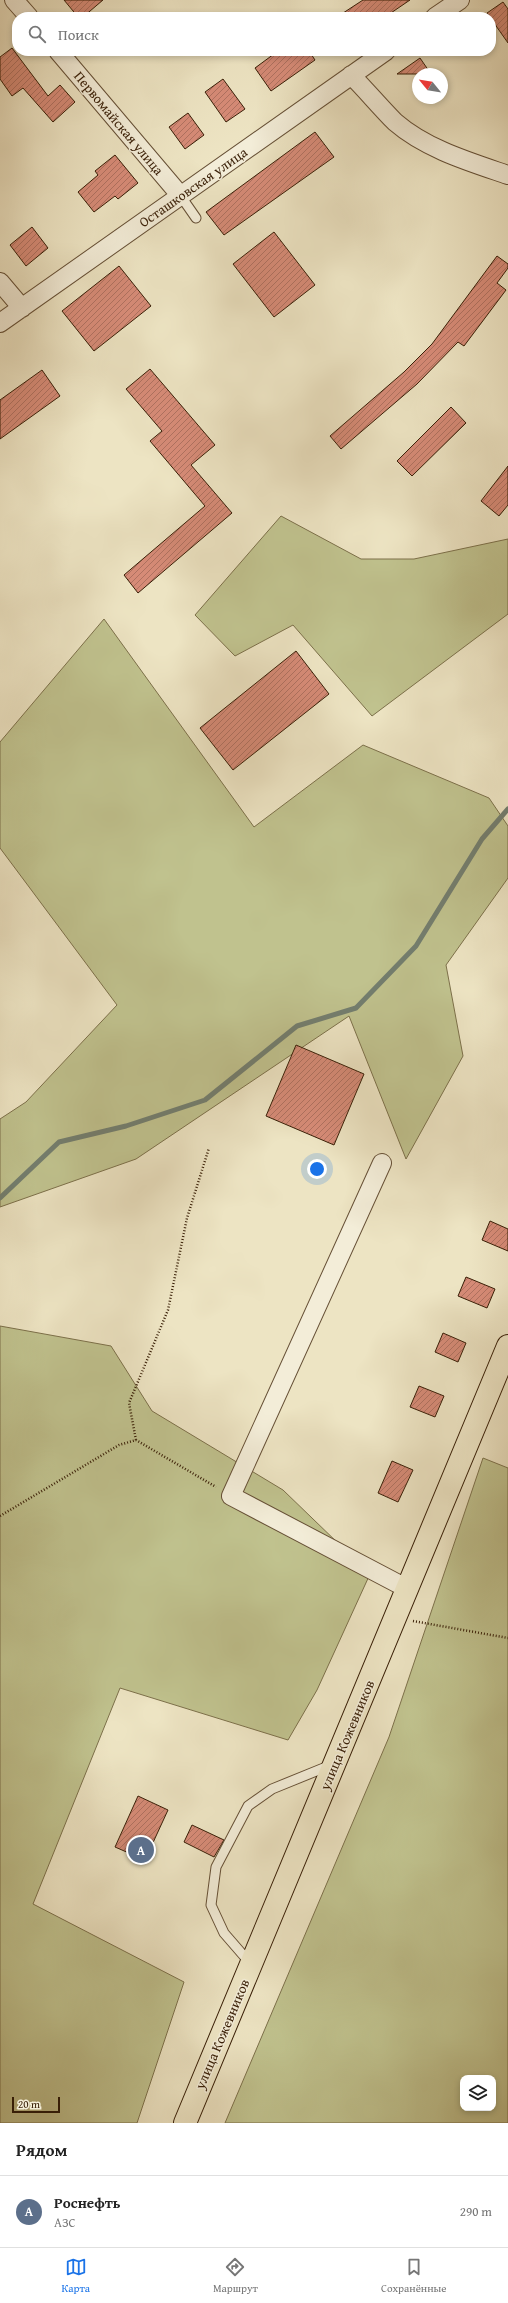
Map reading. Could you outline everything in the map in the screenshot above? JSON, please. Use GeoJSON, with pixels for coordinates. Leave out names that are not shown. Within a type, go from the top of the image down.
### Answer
{"type":"FeatureCollection","features":[{"type":"Feature","properties":{"kind":"main road","name":"улица Кожевников"},"geometry":{"type":"LineString","coordinates":[[185,2123],[508,1346]]}},
{"type":"Feature","properties":{"kind":"street"},"geometry":{"type":"LineString","coordinates":[[14,0],[25,12]]}},
{"type":"Feature","properties":{"kind":"street"},"geometry":{"type":"LineString","coordinates":[[438,9],[460,0]]}},
{"type":"Feature","properties":{"kind":"street","name":"Первомайская улица"},"geometry":{"type":"LineString","coordinates":[[62,56],[180,195]]}},
{"type":"Feature","properties":{"kind":"street","name":"Осташковская улица"},"geometry":{"type":"LineString","coordinates":[[0,323],[379,56]]}},
{"type":"Feature","properties":{"kind":"street"},"geometry":{"type":"LineString","coordinates":[[351,75],[395,122],[411,134],[452,155],[508,175]]}},
{"type":"Feature","properties":{"kind":"street"},"geometry":{"type":"LineString","coordinates":[[0,282],[22,308]]}},
{"type":"Feature","properties":{"kind":"street"},"geometry":{"type":"LineString","coordinates":[[382,1163],[231,1496],[408,1589]]}},
{"type":"Feature","properties":{"kind":"lane"},"geometry":{"type":"LineString","coordinates":[[180,195],[196,218]]}},
{"type":"Feature","properties":{"kind":"lane"},"geometry":{"type":"LineString","coordinates":[[251,1964],[224,1933],[211,1905],[216,1867],[248,1806],[272,1789],[335,1763]]}},
{"type":"Feature","properties":{"kind":"path"},"geometry":{"type":"LineString","coordinates":[[136,1440],[129,1403],[168,1310],[187,1218],[209,1148]]}},
{"type":"Feature","properties":{"kind":"path"},"geometry":{"type":"LineString","coordinates":[[0,1516],[119,1444],[136,1440],[231,1496]]}},
{"type":"Feature","properties":{"kind":"path"},"geometry":{"type":"LineString","coordinates":[[395,1618],[508,1638]]}},
{"type":"Feature","properties":{"kind":"green space"},"geometry":{"type":"Polygon","coordinates":[[[281,516],[361,559],[414,559],[508,539],[508,614],[372,716],[293,625],[235,656],[195,615],[281,516]]]}},
{"type":"Feature","properties":{"kind":"green space"},"geometry":{"type":"Polygon","coordinates":[[[104,619],[254,827],[363,745],[489,798],[508,826],[508,878],[446,965],[463,1056],[406,1159],[349,1016],[136,1159],[0,1207],[0,1119],[26,1102],[117,1005],[0,848],[0,742],[104,619]]]}},
{"type":"Feature","properties":{"kind":"green space"},"geometry":{"type":"Polygon","coordinates":[[[0,1326],[111,1346],[152,1411],[283,1490],[370,1574],[317,1690],[288,1740],[120,1688],[33,1904],[184,1982],[137,2123],[0,2123],[0,1326]]]}},
{"type":"Feature","properties":{"kind":"green space"},"geometry":{"type":"Polygon","coordinates":[[[483,1458],[508,1468],[508,2123],[225,2123],[389,1737],[483,1458]]]}},
{"type":"Feature","properties":{"kind":"building"},"geometry":{"type":"Polygon","coordinates":[[[64,0],[103,0],[89,12],[74,12],[64,0]]]}},
{"type":"Feature","properties":{"kind":"building"},"geometry":{"type":"Polygon","coordinates":[[[363,0],[410,0],[392,12],[345,12],[363,0]]]}},
{"type":"Feature","properties":{"kind":"building"},"geometry":{"type":"Polygon","coordinates":[[[503,2],[508,9],[508,43],[496,26],[496,12],[488,12],[503,2]]]}},
{"type":"Feature","properties":{"kind":"building"},"geometry":{"type":"Polygon","coordinates":[[[12,48],[12,56],[18,56],[48,96],[60,85],[75,102],[53,122],[23,88],[12,96],[0,79],[0,57],[12,48]]]}},
{"type":"Feature","properties":{"kind":"building"},"geometry":{"type":"Polygon","coordinates":[[[271,56],[312,56],[315,60],[271,91],[255,68],[271,56]]]}},
{"type":"Feature","properties":{"kind":"building"},"geometry":{"type":"Polygon","coordinates":[[[420,58],[427,68],[412,68],[412,74],[397,74],[420,58]]]}},
{"type":"Feature","properties":{"kind":"building"},"geometry":{"type":"Polygon","coordinates":[[[223,79],[245,109],[226,122],[205,92],[223,79]]]}},
{"type":"Feature","properties":{"kind":"building"},"geometry":{"type":"Polygon","coordinates":[[[188,113],[204,135],[185,149],[169,127],[188,113]]]}},
{"type":"Feature","properties":{"kind":"building"},"geometry":{"type":"Polygon","coordinates":[[[315,132],[334,157],[224,235],[206,212],[315,132]]]}},
{"type":"Feature","properties":{"kind":"building"},"geometry":{"type":"Polygon","coordinates":[[[115,155],[138,183],[118,199],[115,196],[94,212],[78,192],[98,175],[95,171],[115,155]]]}},
{"type":"Feature","properties":{"kind":"building"},"geometry":{"type":"Polygon","coordinates":[[[32,227],[48,248],[26,266],[10,245],[32,227]]]}},
{"type":"Feature","properties":{"kind":"building"},"geometry":{"type":"Polygon","coordinates":[[[274,232],[315,285],[274,317],[233,264],[274,232]]]}},
{"type":"Feature","properties":{"kind":"building"},"geometry":{"type":"Polygon","coordinates":[[[497,256],[508,264],[508,268],[497,283],[506,290],[464,346],[458,342],[417,384],[341,449],[330,436],[404,372],[432,344],[497,256]]]}},
{"type":"Feature","properties":{"kind":"building"},"geometry":{"type":"Polygon","coordinates":[[[119,266],[151,306],[94,351],[62,311],[119,266]]]}},
{"type":"Feature","properties":{"kind":"building"},"geometry":{"type":"Polygon","coordinates":[[[150,369],[215,445],[191,465],[232,513],[138,593],[124,575],[205,506],[150,441],[162,431],[126,389],[150,369]]]}},
{"type":"Feature","properties":{"kind":"building"},"geometry":{"type":"Polygon","coordinates":[[[42,370],[60,396],[0,439],[0,400],[42,370]]]}},
{"type":"Feature","properties":{"kind":"building"},"geometry":{"type":"Polygon","coordinates":[[[451,407],[466,423],[412,476],[397,461],[451,407]]]}},
{"type":"Feature","properties":{"kind":"building"},"geometry":{"type":"Polygon","coordinates":[[[508,466],[508,505],[499,516],[481,501],[508,466]]]}},
{"type":"Feature","properties":{"kind":"building"},"geometry":{"type":"Polygon","coordinates":[[[296,651],[329,694],[233,770],[200,728],[296,651]]]}},
{"type":"Feature","properties":{"kind":"building"},"geometry":{"type":"Polygon","coordinates":[[[296,1045],[364,1074],[334,1145],[266,1116],[296,1045]]]}},
{"type":"Feature","properties":{"kind":"building"},"geometry":{"type":"Polygon","coordinates":[[[490,1221],[508,1229],[508,1251],[482,1240],[490,1221]]]}},
{"type":"Feature","properties":{"kind":"building"},"geometry":{"type":"Polygon","coordinates":[[[466,1277],[495,1289],[487,1308],[458,1296],[466,1277]]]}},
{"type":"Feature","properties":{"kind":"building"},"geometry":{"type":"Polygon","coordinates":[[[443,1333],[466,1343],[458,1362],[435,1352],[443,1333]]]}},
{"type":"Feature","properties":{"kind":"building"},"geometry":{"type":"Polygon","coordinates":[[[419,1386],[444,1396],[435,1417],[410,1407],[419,1386]]]}},
{"type":"Feature","properties":{"kind":"building"},"geometry":{"type":"Polygon","coordinates":[[[392,1461],[413,1470],[398,1502],[378,1493],[392,1461]]]}},
{"type":"Feature","properties":{"kind":"building"},"geometry":{"type":"Polygon","coordinates":[[[138,1796],[168,1810],[145,1860],[115,1847],[138,1796]]]}},
{"type":"Feature","properties":{"kind":"building"},"geometry":{"type":"Polygon","coordinates":[[[192,1825],[224,1840],[214,1857],[184,1842],[192,1825]]]}},
{"type":"Feature","properties":{"kind":"waterway"},"geometry":{"type":"LineString","coordinates":[[0,1198],[59,1142],[126,1126],[205,1100],[297,1026],[356,1008],[416,946],[482,839],[508,809]]}},
{"type":"Feature","properties":{"kind":"place","name":"Роснефть"},"geometry":{"type":"Point","coordinates":[141,1850]}}]}
